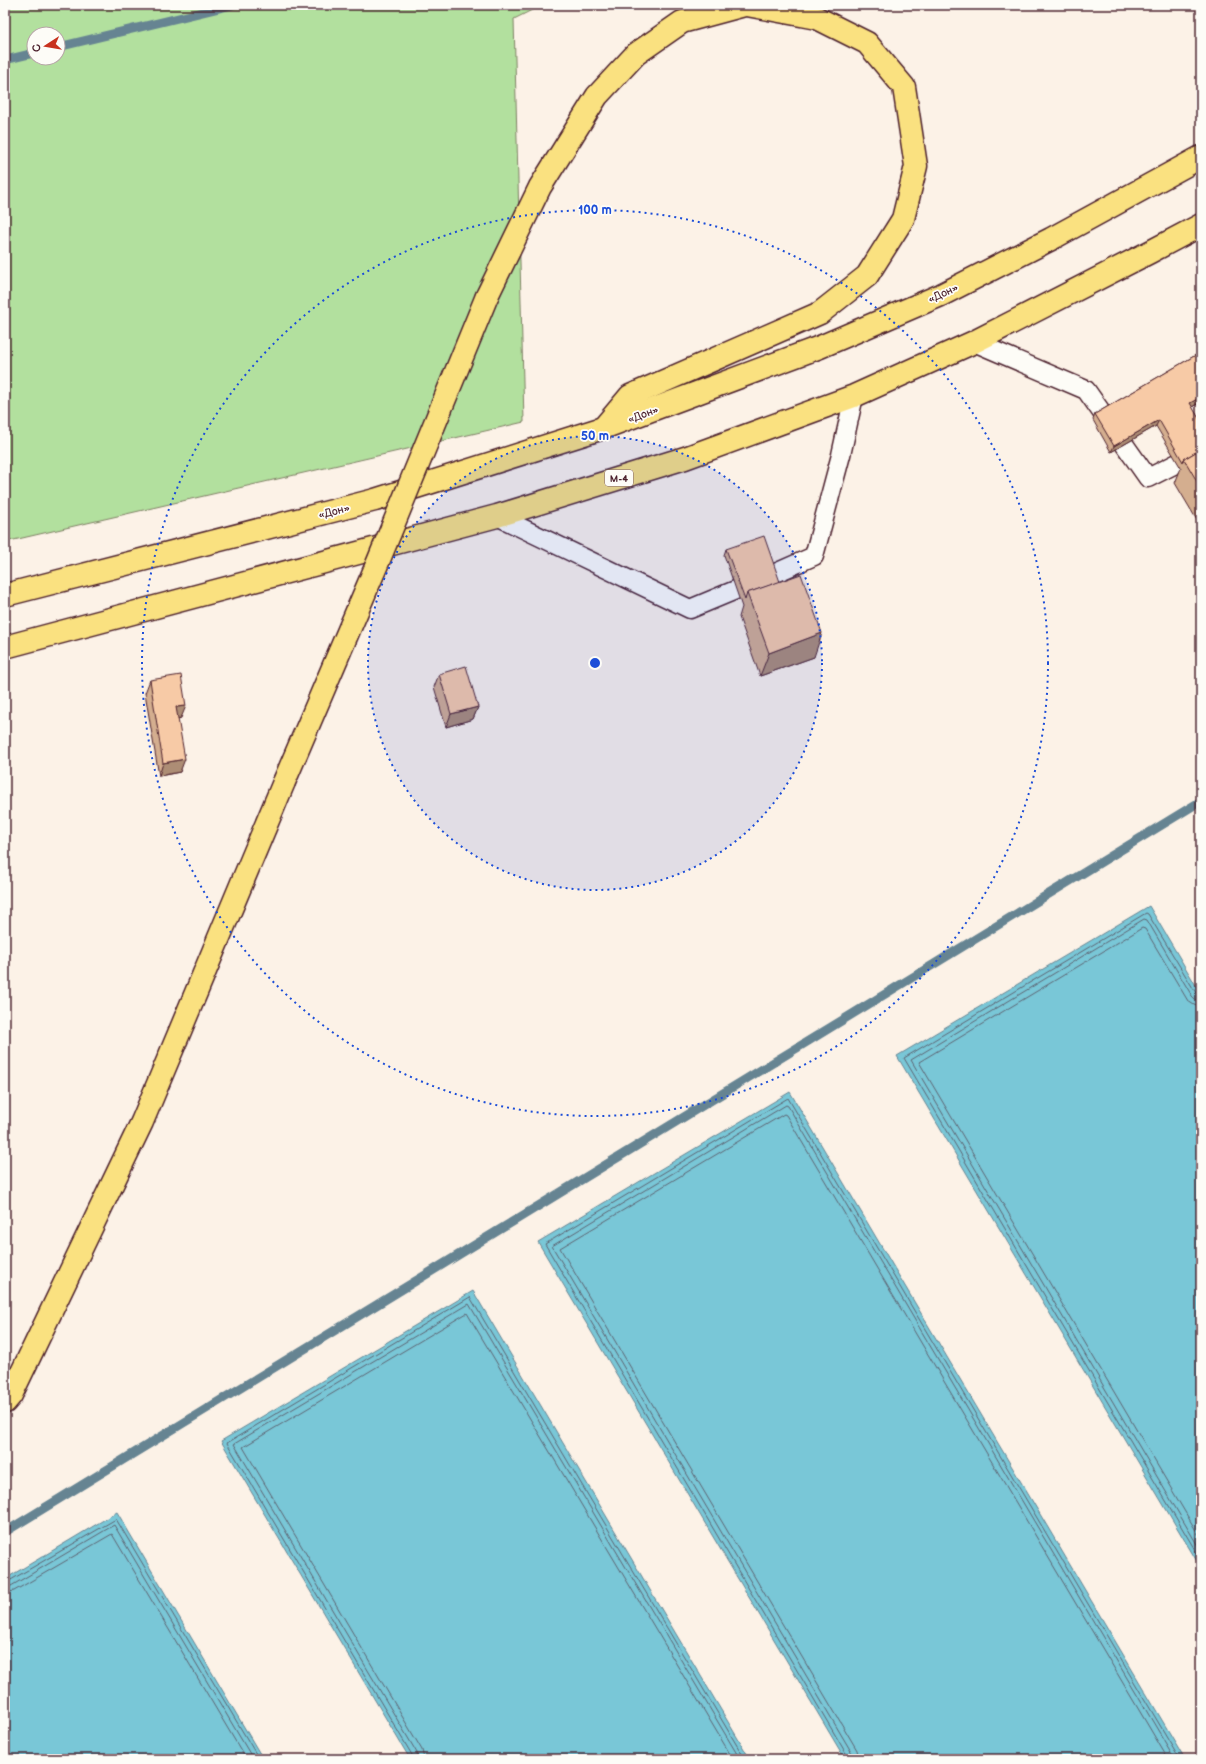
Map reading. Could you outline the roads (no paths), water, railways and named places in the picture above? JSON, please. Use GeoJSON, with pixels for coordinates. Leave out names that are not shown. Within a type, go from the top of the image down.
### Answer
{"type":"FeatureCollection","features":[{"type":"Feature","properties":{"kind":"highway"},"geometry":{"type":"LineString","coordinates":[[5,1402],[11,1395],[142,1122],[378,562],[487,296],[540,187],[597,96],[636,54],[682,22],[746,5],[817,18],[867,43],[904,88],[916,166],[903,219],[867,276],[820,313],[630,396],[603,428]]}},
{"type":"Feature","properties":{"kind":"highway","name":"«Дон»"},"geometry":{"type":"LineString","coordinates":[[5,595],[375,500],[603,428],[820,347],[941,295],[1051,239],[1201,157]]}},
{"type":"Feature","properties":{"kind":"highway","name":"М-4"},"geometry":{"type":"LineString","coordinates":[[5,647],[497,516],[685,458],[854,396],[974,342],[1150,252],[1201,224]]}},
{"type":"Feature","properties":{"kind":"lane"},"geometry":{"type":"LineString","coordinates":[[974,342],[1086,390],[1148,478],[1201,451]]}},
{"type":"Feature","properties":{"kind":"lane"},"geometry":{"type":"LineString","coordinates":[[497,516],[690,609],[762,580],[814,556],[841,455],[854,396]]}},
{"type":"Feature","properties":{"kind":"water"},"geometry":{"type":"Polygon","coordinates":[[[1149,906],[1201,994],[1201,1568],[897,1056],[1149,906]]]}},
{"type":"Feature","properties":{"kind":"water"},"geometry":{"type":"Polygon","coordinates":[[[790,1092],[1185,1759],[845,1759],[538,1242],[790,1092]]]}},
{"type":"Feature","properties":{"kind":"water"},"geometry":{"type":"Polygon","coordinates":[[[473,1291],[750,1759],[410,1759],[221,1441],[473,1291]]]}},
{"type":"Feature","properties":{"kind":"water"},"geometry":{"type":"Polygon","coordinates":[[[117,1512],[263,1759],[5,1759],[5,1579],[117,1512]]]}},
{"type":"Feature","properties":{"kind":"waterway"},"geometry":{"type":"LineString","coordinates":[[66,45],[232,5]]}},
{"type":"Feature","properties":{"kind":"waterway"},"geometry":{"type":"LineString","coordinates":[[5,60],[26,55]]}},
{"type":"Feature","properties":{"kind":"waterway"},"geometry":{"type":"LineString","coordinates":[[5,1532],[1201,801]]}}]}
